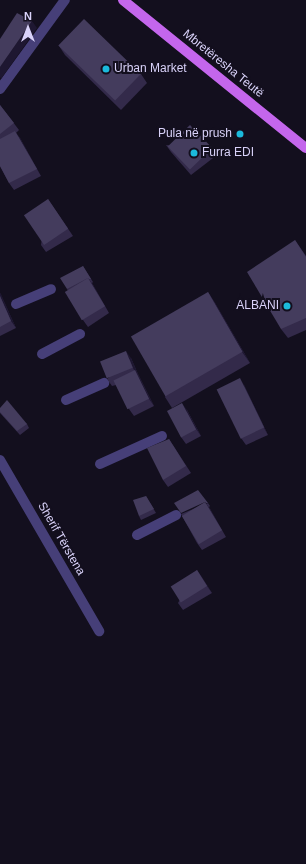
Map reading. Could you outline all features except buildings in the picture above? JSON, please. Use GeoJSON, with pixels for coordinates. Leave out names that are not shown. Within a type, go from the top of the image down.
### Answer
{"type":"FeatureCollection","features":[{"type":"Feature","properties":{"kind":"main road","name":"Mbretëresha Teutë"},"geometry":{"type":"LineString","coordinates":[[123,0],[306,148]]}},
{"type":"Feature","properties":{"kind":"street"},"geometry":{"type":"LineString","coordinates":[[0,89],[65,0]]}},
{"type":"Feature","properties":{"kind":"street"},"geometry":{"type":"LineString","coordinates":[[16,304],[51,289]]}},
{"type":"Feature","properties":{"kind":"street"},"geometry":{"type":"LineString","coordinates":[[42,354],[80,334]]}},
{"type":"Feature","properties":{"kind":"street"},"geometry":{"type":"LineString","coordinates":[[66,400],[104,383]]}},
{"type":"Feature","properties":{"kind":"street"},"geometry":{"type":"LineString","coordinates":[[100,464],[162,436]]}},
{"type":"Feature","properties":{"kind":"street","name":"Sherif Tërstena"},"geometry":{"type":"LineString","coordinates":[[0,460],[99,631]]}},
{"type":"Feature","properties":{"kind":"street"},"geometry":{"type":"LineString","coordinates":[[137,535],[176,515]]}},
{"type":"Feature","properties":{"kind":"place","name":"Urban Market"},"geometry":{"type":"Point","coordinates":[106,69]}},
{"type":"Feature","properties":{"kind":"place","name":"Pula në prush"},"geometry":{"type":"Point","coordinates":[240,134]}},
{"type":"Feature","properties":{"kind":"place","name":"Furra EDI"},"geometry":{"type":"Point","coordinates":[194,153]}},
{"type":"Feature","properties":{"kind":"place","name":"ALBANI"},"geometry":{"type":"Point","coordinates":[287,306]}}]}
